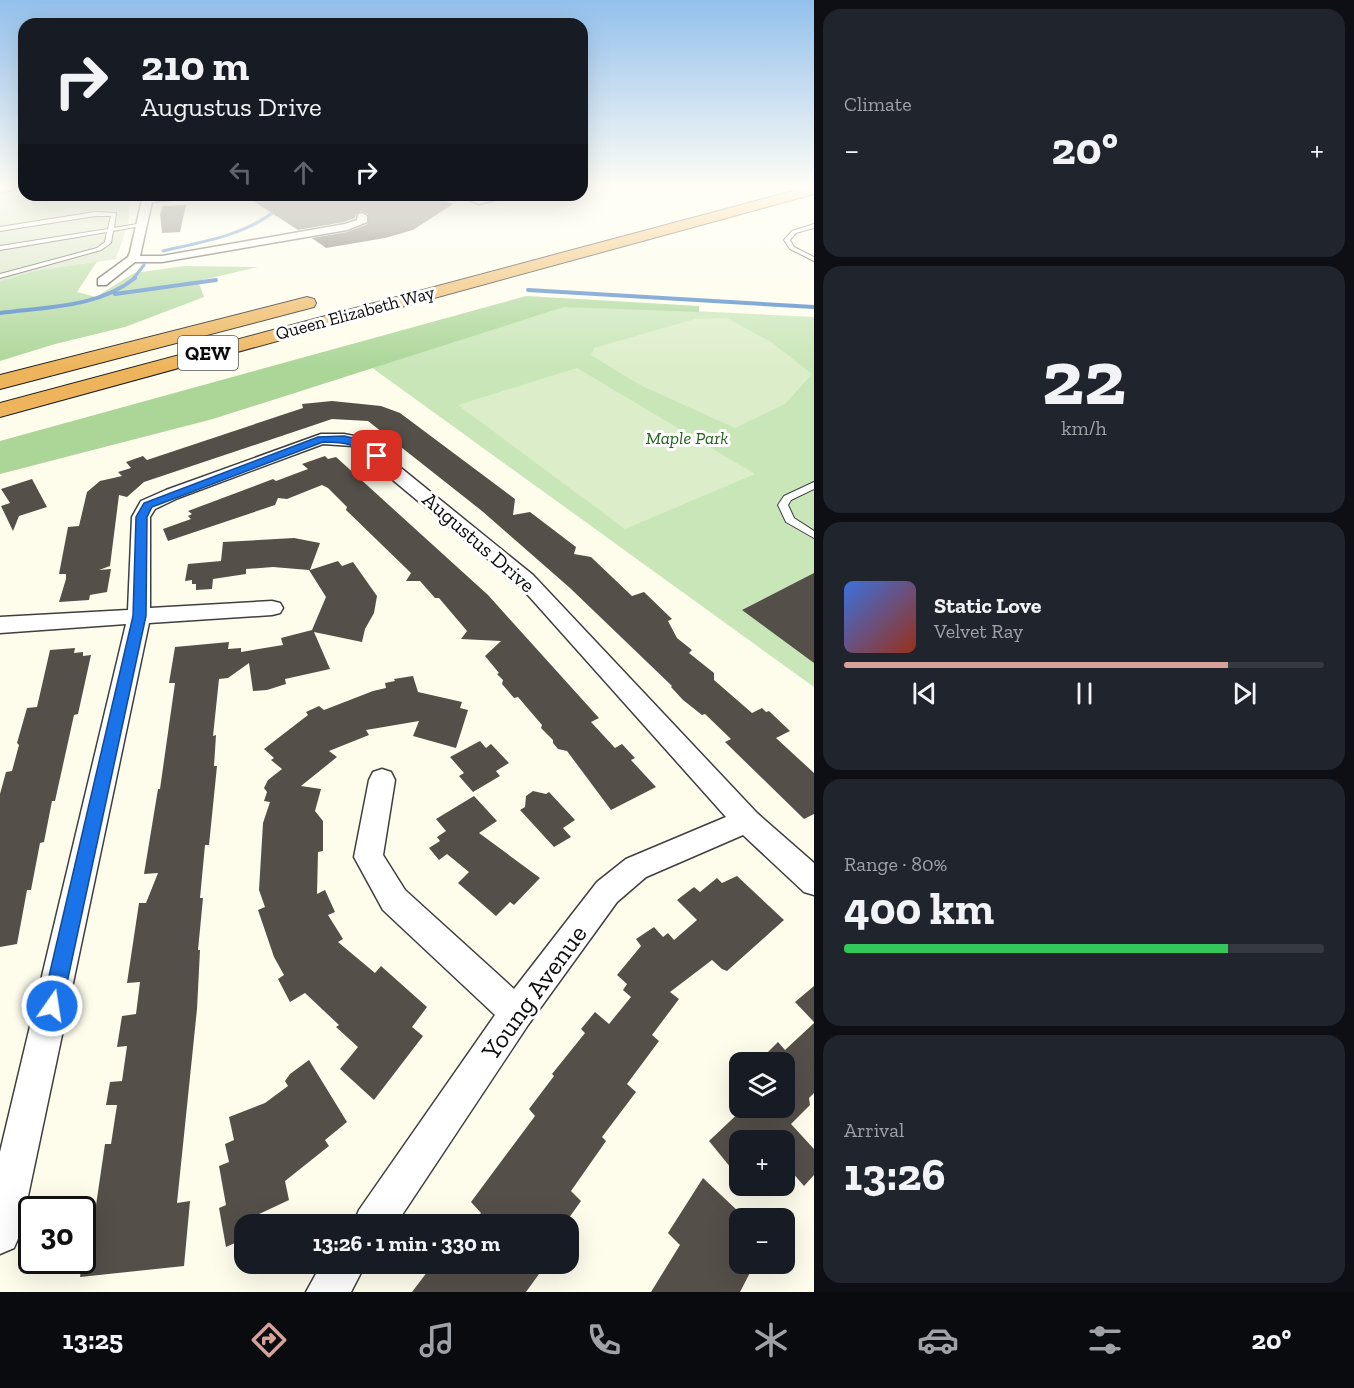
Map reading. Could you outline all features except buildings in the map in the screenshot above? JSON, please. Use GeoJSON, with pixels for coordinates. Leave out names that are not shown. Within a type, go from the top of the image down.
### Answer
{"type":"FeatureCollection","features":[{"type":"Feature","properties":{"kind":"highway","name":"Queen Elizabeth Way"},"geometry":{"type":"LineString","coordinates":[[0,410],[602,247]]}},
{"type":"Feature","properties":{"kind":"highway","name":"Queen Elizabeth Way"},"geometry":{"type":"LineString","coordinates":[[0,382],[326,298]]}},
{"type":"Feature","properties":{"kind":"highway"},"geometry":{"type":"LineString","coordinates":[[0,375],[66,364]]}},
{"type":"Feature","properties":{"kind":"street"},"geometry":{"type":"LineString","coordinates":[[102,282],[132,259],[137,247]]}},
{"type":"Feature","properties":{"kind":"street"},"geometry":{"type":"LineString","coordinates":[[132,259],[162,259],[222,247]]}},
{"type":"Feature","properties":{"kind":"street","name":"Augustus Drive"},"geometry":{"type":"LineString","coordinates":[[0,1234],[140,616],[141,517],[148,505],[321,439],[344,439],[358,442],[526,580],[747,821],[814,882]]}},
{"type":"Feature","properties":{"kind":"street"},"geometry":{"type":"LineString","coordinates":[[0,625],[272,608]]}},
{"type":"Feature","properties":{"kind":"street"},"geometry":{"type":"LineString","coordinates":[[382,780],[368,857],[394,900],[516,1013]]}},
{"type":"Feature","properties":{"kind":"street","name":"Young Avenue"},"geometry":{"type":"LineString","coordinates":[[380,1214],[516,1013],[607,892],[636,868],[747,821]]}},
{"type":"Feature","properties":{"kind":"street"},"geometry":{"type":"LineString","coordinates":[[327,1292],[339,1274]]}},
{"type":"Feature","properties":{"kind":"lane"},"geometry":{"type":"LineString","coordinates":[[0,276],[102,247]]}},
{"type":"Feature","properties":{"kind":"lane"},"geometry":{"type":"LineString","coordinates":[[792,247],[814,259]]}},
{"type":"Feature","properties":{"kind":"lane"},"geometry":{"type":"LineString","coordinates":[[814,485],[787,498],[783,505],[790,520],[814,535]]}},
{"type":"Feature","properties":{"kind":"green space"},"geometry":{"type":"Polygon","coordinates":[[[0,247],[120,247],[116,259],[36,271],[0,281],[0,247]]]}},
{"type":"Feature","properties":{"kind":"green space"},"geometry":{"type":"Polygon","coordinates":[[[98,260],[77,292],[96,297],[134,273],[185,266],[258,267],[198,281],[204,297],[125,327],[55,344],[0,361],[0,275],[98,260]]]}},
{"type":"Feature","properties":{"kind":"green space"},"geometry":{"type":"Polygon","coordinates":[[[526,296],[699,306],[699,312],[564,307],[213,419],[0,474],[0,441],[526,296]]]}},
{"type":"Feature","properties":{"kind":"green space","name":"Maple Park"},"geometry":{"type":"Polygon","coordinates":[[[566,305],[814,317],[814,687],[371,367],[566,305]]]}},
{"type":"Feature","properties":{"kind":"green space"},"geometry":{"type":"Polygon","coordinates":[[[727,318],[771,342],[812,374],[785,404],[735,428],[640,385],[591,355],[594,348],[695,319],[727,318]]]}},
{"type":"Feature","properties":{"kind":"green space"},"geometry":{"type":"Polygon","coordinates":[[[577,368],[755,474],[625,529],[458,405],[577,368]]]}},
{"type":"Feature","properties":{"kind":"waterway"},"geometry":{"type":"LineString","coordinates":[[163,251],[180,247]]}},
{"type":"Feature","properties":{"kind":"waterway"},"geometry":{"type":"LineString","coordinates":[[133,279],[144,265]]}},
{"type":"Feature","properties":{"kind":"waterway"},"geometry":{"type":"LineString","coordinates":[[0,313],[88,301],[120,288],[135,278]]}},
{"type":"Feature","properties":{"kind":"waterway"},"geometry":{"type":"LineString","coordinates":[[115,294],[216,280]]}},
{"type":"Feature","properties":{"kind":"waterway"},"geometry":{"type":"LineString","coordinates":[[528,290],[814,307]]}},
{"type":"Feature","properties":{"kind":"route"},"geometry":{"type":"LineString","coordinates":[[52,1006],[140,616],[141,517],[148,505],[321,439],[344,439],[358,442],[377,456]]}}]}
